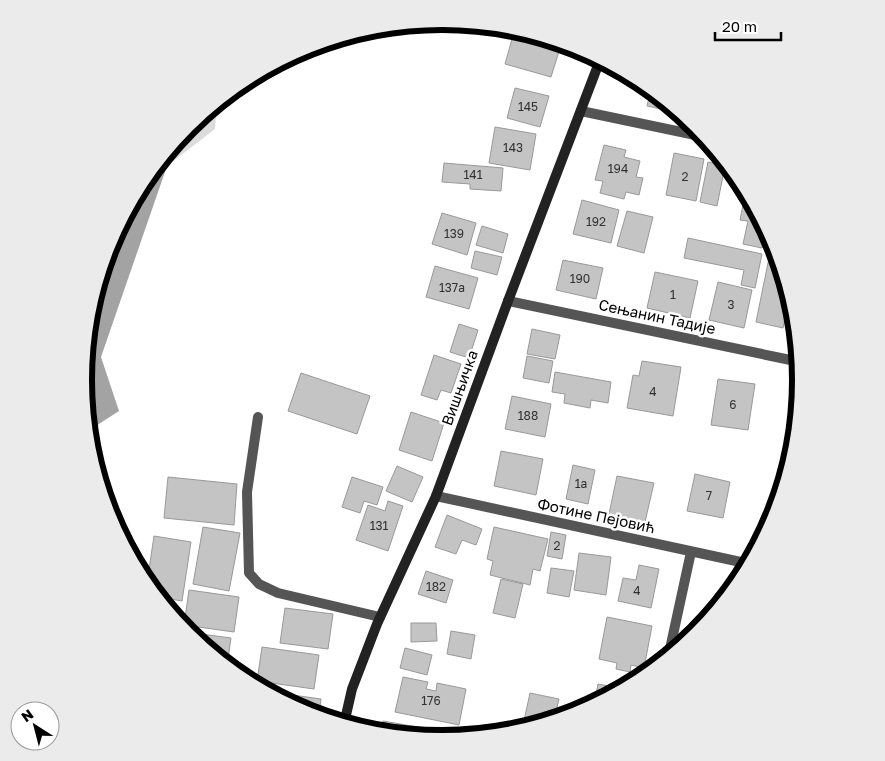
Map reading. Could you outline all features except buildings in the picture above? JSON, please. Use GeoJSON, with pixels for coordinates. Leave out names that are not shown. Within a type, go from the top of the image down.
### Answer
{"type":"FeatureCollection","features":[{"type":"Feature","properties":{"kind":"street","name":"Вишњичка"},"geometry":{"type":"LineString","coordinates":[[346,717],[352,689],[380,617],[436,496],[598,66]]}},
{"type":"Feature","properties":{"kind":"street"},"geometry":{"type":"LineString","coordinates":[[581,111],[691,134]]}},
{"type":"Feature","properties":{"kind":"street","name":"Сењанин Тадије"},"geometry":{"type":"LineString","coordinates":[[508,301],[792,360]]}},
{"type":"Feature","properties":{"kind":"street"},"geometry":{"type":"LineString","coordinates":[[258,418],[247,492],[249,573],[259,584],[278,593],[380,617]]}},
{"type":"Feature","properties":{"kind":"street","name":"Фотине Пејовић"},"geometry":{"type":"LineString","coordinates":[[436,496],[742,562]]}},
{"type":"Feature","properties":{"kind":"street"},"geometry":{"type":"LineString","coordinates":[[670,647],[691,552]]}},
{"type":"Feature","properties":{"kind":"shaded area"},"geometry":{"type":"Polygon","coordinates":[[[216,113],[215,129],[167,166],[179,149],[216,113]]]}},
{"type":"Feature","properties":{"kind":"shaded area"},"geometry":{"type":"Polygon","coordinates":[[[167,163],[101,357],[119,411],[95,426],[92,380],[95,335],[99,312],[111,268],[128,225],[167,163]]]}}]}
